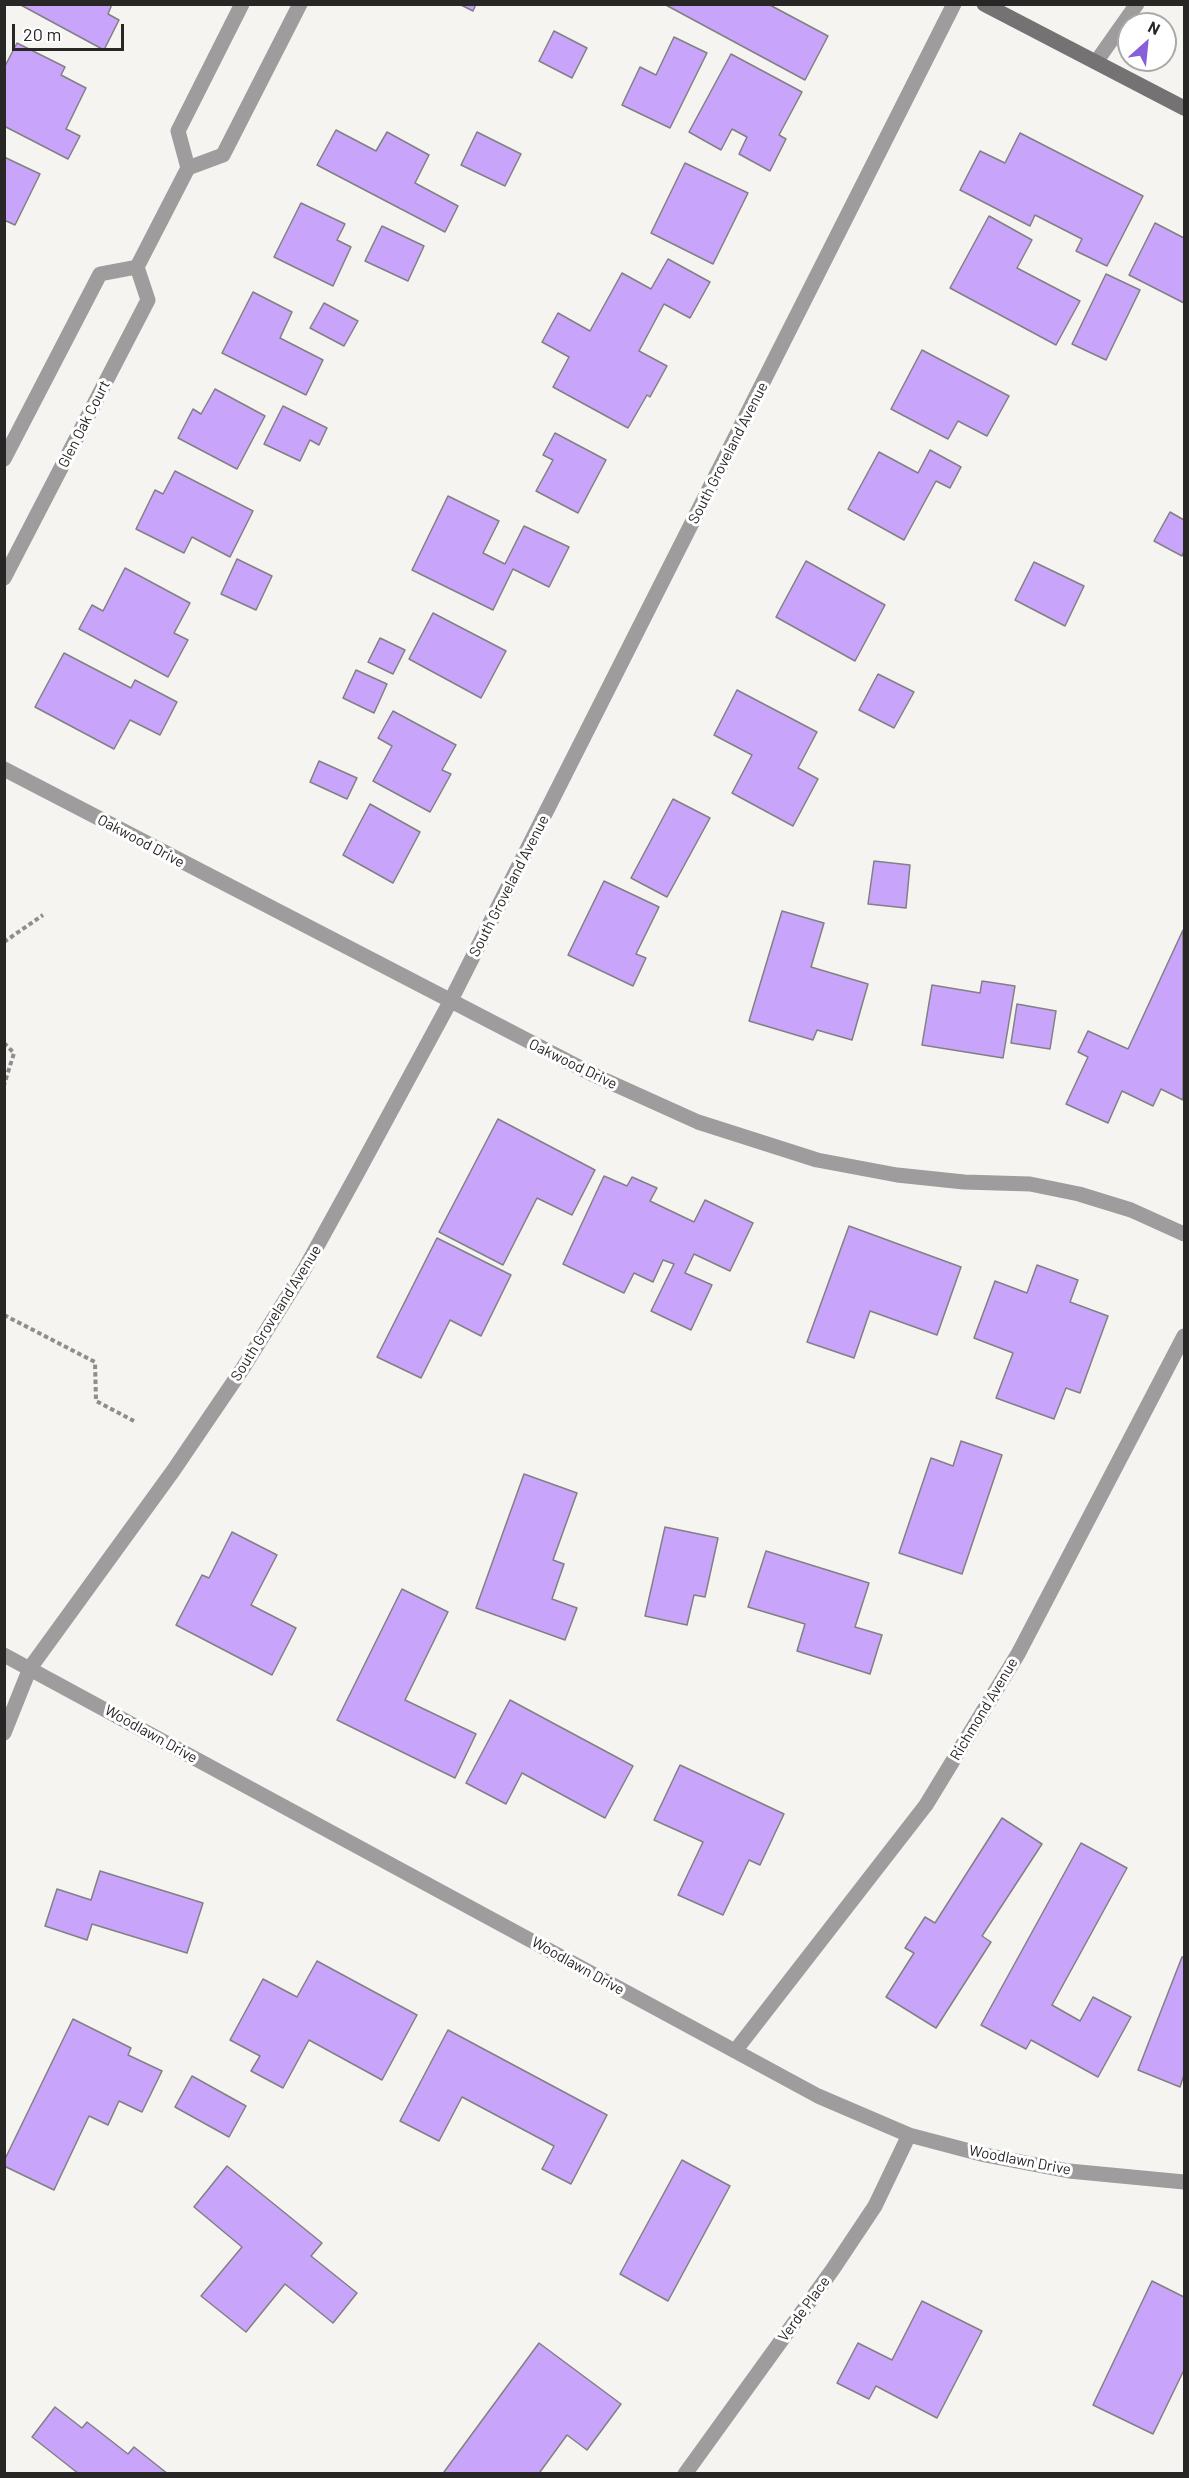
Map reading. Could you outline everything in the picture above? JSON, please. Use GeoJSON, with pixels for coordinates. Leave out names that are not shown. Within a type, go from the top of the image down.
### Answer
{"type":"FeatureCollection","features":[{"type":"Feature","properties":{"kind":"street"},"geometry":{"type":"LineString","coordinates":[[188,168],[178,131],[242,4]]}},
{"type":"Feature","properties":{"kind":"street"},"geometry":{"type":"LineString","coordinates":[[4,459],[100,274],[137,267],[188,168],[223,155],[300,4]]}},
{"type":"Feature","properties":{"kind":"street","name":"South Groveland Avenue"},"geometry":{"type":"LineString","coordinates":[[4,1733],[30,1668],[173,1471],[304,1270],[450,1002],[954,4]]}},
{"type":"Feature","properties":{"kind":"street"},"geometry":{"type":"LineString","coordinates":[[984,4],[1185,108]]}},
{"type":"Feature","properties":{"kind":"street"},"geometry":{"type":"LineString","coordinates":[[1096,62],[1137,4]]}},
{"type":"Feature","properties":{"kind":"street","name":"Glen Oak Court"},"geometry":{"type":"LineString","coordinates":[[4,578],[148,300],[137,267]]}},
{"type":"Feature","properties":{"kind":"street","name":"Oakwood Drive"},"geometry":{"type":"LineString","coordinates":[[4,769],[450,1002],[596,1076],[698,1122],[817,1160],[897,1175],[964,1182],[1030,1184],[1078,1194],[1131,1210],[1185,1234]]}},
{"type":"Feature","properties":{"kind":"street","name":"Richmond Avenue"},"geometry":{"type":"LineString","coordinates":[[735,2051],[926,1805],[1018,1654],[1185,1336]]}},
{"type":"Feature","properties":{"kind":"street","name":"Woodlawn Drive"},"geometry":{"type":"LineString","coordinates":[[4,1655],[819,2096],[909,2135],[985,2155],[1069,2171],[1185,2182]]}},
{"type":"Feature","properties":{"kind":"street","name":"Verde Place"},"geometry":{"type":"LineString","coordinates":[[685,2474],[833,2269],[875,2206],[909,2135]]}},
{"type":"Feature","properties":{"kind":"path"},"geometry":{"type":"LineString","coordinates":[[4,942],[43,915]]}},
{"type":"Feature","properties":{"kind":"path"},"geometry":{"type":"LineString","coordinates":[[4,1043],[14,1053],[4,1085]]}},
{"type":"Feature","properties":{"kind":"path"},"geometry":{"type":"LineString","coordinates":[[4,1315],[95,1362],[96,1401],[134,1421]]}},
{"type":"Feature","properties":{"kind":"building"},"geometry":{"type":"Polygon","coordinates":[[[19,4],[112,4],[108,14],[119,20],[104,50],[19,4]]]}},
{"type":"Feature","properties":{"kind":"building"},"geometry":{"type":"Polygon","coordinates":[[[459,4],[476,4],[473,11],[459,4]]]}},
{"type":"Feature","properties":{"kind":"building"},"geometry":{"type":"Polygon","coordinates":[[[664,4],[768,4],[828,36],[805,80],[664,4]]]}},
{"type":"Feature","properties":{"kind":"building"},"geometry":{"type":"Polygon","coordinates":[[[554,31],[587,48],[572,78],[539,61],[554,31]]]}},
{"type":"Feature","properties":{"kind":"building"},"geometry":{"type":"Polygon","coordinates":[[[674,37],[707,53],[670,128],[622,105],[640,67],[656,75],[674,37]]]}},
{"type":"Feature","properties":{"kind":"building"},"geometry":{"type":"Polygon","coordinates":[[[17,43],[65,67],[61,75],[86,88],[66,129],[80,136],[68,159],[4,126],[4,68],[17,43]]]}},
{"type":"Feature","properties":{"kind":"building"},"geometry":{"type":"Polygon","coordinates":[[[731,54],[802,92],[779,135],[786,139],[770,171],[739,154],[747,137],[732,129],[721,150],[689,132],[731,54]]]}},
{"type":"Feature","properties":{"kind":"building"},"geometry":{"type":"Polygon","coordinates":[[[336,130],[376,151],[387,132],[429,155],[415,183],[458,206],[445,232],[317,165],[336,130]]]}},
{"type":"Feature","properties":{"kind":"building"},"geometry":{"type":"Polygon","coordinates":[[[477,132],[521,154],[505,186],[461,165],[477,132]]]}},
{"type":"Feature","properties":{"kind":"building"},"geometry":{"type":"Polygon","coordinates":[[[1020,133],[1143,196],[1107,266],[1076,251],[1082,239],[1035,215],[1030,226],[960,190],[980,151],[1005,163],[1020,133]]]}},
{"type":"Feature","properties":{"kind":"building"},"geometry":{"type":"Polygon","coordinates":[[[4,157],[40,174],[15,225],[4,220],[4,157]]]}},
{"type":"Feature","properties":{"kind":"building"},"geometry":{"type":"Polygon","coordinates":[[[685,163],[748,193],[713,264],[651,233],[685,163]]]}},
{"type":"Feature","properties":{"kind":"building"},"geometry":{"type":"Polygon","coordinates":[[[301,203],[345,224],[337,240],[351,247],[333,286],[274,257],[301,203]]]}},
{"type":"Feature","properties":{"kind":"building"},"geometry":{"type":"Polygon","coordinates":[[[989,216],[1032,240],[1017,268],[1080,301],[1056,345],[950,288],[989,216]]]}},
{"type":"Feature","properties":{"kind":"building"},"geometry":{"type":"Polygon","coordinates":[[[1155,223],[1184,238],[1184,303],[1129,275],[1155,223]]]}},
{"type":"Feature","properties":{"kind":"building"},"geometry":{"type":"Polygon","coordinates":[[[382,226],[424,246],[408,281],[365,261],[382,226]]]}},
{"type":"Feature","properties":{"kind":"building"},"geometry":{"type":"Polygon","coordinates":[[[668,259],[710,282],[690,318],[664,304],[639,351],[667,366],[650,397],[647,395],[628,428],[553,387],[569,357],[542,342],[558,313],[590,331],[622,273],[651,289],[668,259]]]}},
{"type":"Feature","properties":{"kind":"building"},"geometry":{"type":"Polygon","coordinates":[[[1106,274],[1140,290],[1106,360],[1072,344],[1106,274]]]}},
{"type":"Feature","properties":{"kind":"building"},"geometry":{"type":"Polygon","coordinates":[[[253,292],[292,312],[280,338],[323,360],[306,395],[222,353],[253,292]]]}},
{"type":"Feature","properties":{"kind":"building"},"geometry":{"type":"Polygon","coordinates":[[[324,303],[358,321],[344,346],[310,328],[324,303]]]}},
{"type":"Feature","properties":{"kind":"building"},"geometry":{"type":"Polygon","coordinates":[[[922,350],[1009,396],[987,436],[958,421],[948,439],[891,409],[922,350]]]}},
{"type":"Feature","properties":{"kind":"building"},"geometry":{"type":"Polygon","coordinates":[[[215,389],[265,416],[237,469],[178,438],[193,409],[201,414],[215,389]]]}},
{"type":"Feature","properties":{"kind":"building"},"geometry":{"type":"Polygon","coordinates":[[[283,406],[327,428],[319,445],[310,440],[300,461],[264,444],[283,406]]]}},
{"type":"Feature","properties":{"kind":"building"},"geometry":{"type":"Polygon","coordinates":[[[555,433],[606,460],[578,513],[536,491],[553,460],[543,455],[555,433]]]}},
{"type":"Feature","properties":{"kind":"building"},"geometry":{"type":"Polygon","coordinates":[[[930,450],[961,467],[950,488],[936,481],[904,540],[848,509],[879,452],[918,473],[930,450]]]}},
{"type":"Feature","properties":{"kind":"building"},"geometry":{"type":"Polygon","coordinates":[[[175,471],[253,511],[230,557],[192,537],[184,553],[136,529],[155,490],[163,494],[175,471]]]}},
{"type":"Feature","properties":{"kind":"building"},"geometry":{"type":"Polygon","coordinates":[[[448,496],[499,521],[483,553],[505,564],[524,526],[569,547],[549,587],[513,569],[493,610],[412,570],[448,496]]]}},
{"type":"Feature","properties":{"kind":"building"},"geometry":{"type":"Polygon","coordinates":[[[1170,512],[1184,520],[1182,556],[1154,541],[1170,512]]]}},
{"type":"Feature","properties":{"kind":"building"},"geometry":{"type":"Polygon","coordinates":[[[237,559],[272,576],[256,610],[221,594],[237,559]]]}},
{"type":"Feature","properties":{"kind":"building"},"geometry":{"type":"Polygon","coordinates":[[[806,561],[885,605],[855,661],[776,617],[806,561]]]}},
{"type":"Feature","properties":{"kind":"building"},"geometry":{"type":"Polygon","coordinates":[[[1034,562],[1084,586],[1065,626],[1015,600],[1034,562]]]}},
{"type":"Feature","properties":{"kind":"building"},"geometry":{"type":"Polygon","coordinates":[[[125,568],[190,603],[174,633],[188,640],[168,677],[79,629],[92,605],[103,611],[125,568]]]}},
{"type":"Feature","properties":{"kind":"building"},"geometry":{"type":"Polygon","coordinates":[[[433,613],[506,651],[481,698],[409,659],[433,613]]]}},
{"type":"Feature","properties":{"kind":"building"},"geometry":{"type":"Polygon","coordinates":[[[380,638],[405,650],[393,674],[368,662],[380,638]]]}},
{"type":"Feature","properties":{"kind":"building"},"geometry":{"type":"Polygon","coordinates":[[[64,653],[131,688],[135,680],[177,702],[160,735],[130,720],[114,749],[35,707],[64,653]]]}},
{"type":"Feature","properties":{"kind":"building"},"geometry":{"type":"Polygon","coordinates":[[[356,670],[387,684],[374,713],[343,698],[356,670]]]}},
{"type":"Feature","properties":{"kind":"building"},"geometry":{"type":"Polygon","coordinates":[[[878,674],[914,692],[894,728],[859,710],[878,674]]]}},
{"type":"Feature","properties":{"kind":"building"},"geometry":{"type":"Polygon","coordinates":[[[737,690],[817,732],[798,768],[818,779],[793,826],[732,793],[752,755],[714,735],[737,690]]]}},
{"type":"Feature","properties":{"kind":"building"},"geometry":{"type":"Polygon","coordinates":[[[393,711],[456,745],[442,770],[451,774],[430,812],[373,781],[392,746],[378,738],[393,711]]]}},
{"type":"Feature","properties":{"kind":"building"},"geometry":{"type":"Polygon","coordinates":[[[319,761],[357,778],[347,799],[310,782],[319,761]]]}},
{"type":"Feature","properties":{"kind":"building"},"geometry":{"type":"Polygon","coordinates":[[[673,799],[710,818],[667,897],[631,878],[673,799]]]}},
{"type":"Feature","properties":{"kind":"building"},"geometry":{"type":"Polygon","coordinates":[[[370,804],[420,832],[393,883],[343,855],[370,804]]]}},
{"type":"Feature","properties":{"kind":"building"},"geometry":{"type":"Polygon","coordinates":[[[874,861],[910,865],[906,908],[868,904],[874,861]]]}},
{"type":"Feature","properties":{"kind":"building"},"geometry":{"type":"Polygon","coordinates":[[[604,881],[659,907],[636,954],[646,958],[633,986],[568,955],[604,881]]]}},
{"type":"Feature","properties":{"kind":"building"},"geometry":{"type":"Polygon","coordinates":[[[782,911],[824,923],[811,967],[868,984],[852,1040],[817,1030],[813,1040],[749,1021],[782,911]]]}},
{"type":"Feature","properties":{"kind":"building"},"geometry":{"type":"Polygon","coordinates":[[[1183,930],[1183,1100],[1161,1089],[1153,1106],[1122,1091],[1108,1123],[1066,1104],[1088,1057],[1078,1052],[1088,1031],[1128,1049],[1183,930]]]}},
{"type":"Feature","properties":{"kind":"building"},"geometry":{"type":"Polygon","coordinates":[[[982,981],[1015,986],[1003,1058],[922,1045],[932,985],[980,993],[982,981]]]}},
{"type":"Feature","properties":{"kind":"building"},"geometry":{"type":"Polygon","coordinates":[[[1017,1004],[1056,1011],[1050,1049],[1011,1043],[1017,1004]]]}},
{"type":"Feature","properties":{"kind":"building"},"geometry":{"type":"Polygon","coordinates":[[[498,1119],[595,1170],[572,1215],[537,1198],[503,1265],[439,1232],[498,1119]]]}},
{"type":"Feature","properties":{"kind":"building"},"geometry":{"type":"Polygon","coordinates":[[[604,1176],[627,1186],[632,1177],[657,1188],[650,1201],[694,1222],[705,1200],[753,1223],[730,1271],[694,1254],[685,1273],[712,1285],[691,1330],[651,1311],[674,1264],[663,1260],[653,1282],[634,1273],[624,1293],[563,1264],[604,1176]]]}},
{"type":"Feature","properties":{"kind":"building"},"geometry":{"type":"Polygon","coordinates":[[[849,1226],[961,1267],[937,1335],[870,1311],[854,1358],[807,1342],[849,1226]]]}},
{"type":"Feature","properties":{"kind":"building"},"geometry":{"type":"Polygon","coordinates":[[[437,1238],[511,1275],[481,1336],[450,1320],[421,1378],[377,1357],[437,1238]]]}},
{"type":"Feature","properties":{"kind":"building"},"geometry":{"type":"Polygon","coordinates":[[[1037,1265],[1078,1280],[1070,1302],[1108,1316],[1080,1393],[1066,1388],[1054,1419],[996,1398],[1013,1353],[974,1338],[995,1281],[1027,1293],[1037,1265]]]}},
{"type":"Feature","properties":{"kind":"building"},"geometry":{"type":"Polygon","coordinates":[[[961,1441],[1002,1455],[962,1574],[899,1553],[931,1458],[953,1466],[961,1441]]]}},
{"type":"Feature","properties":{"kind":"building"},"geometry":{"type":"Polygon","coordinates":[[[524,1474],[577,1493],[553,1560],[564,1564],[552,1599],[577,1608],[565,1640],[476,1608],[524,1474]]]}},
{"type":"Feature","properties":{"kind":"building"},"geometry":{"type":"Polygon","coordinates":[[[665,1527],[718,1538],[705,1597],[694,1595],[687,1625],[645,1616],[665,1527]]]}},
{"type":"Feature","properties":{"kind":"building"},"geometry":{"type":"Polygon","coordinates":[[[232,1532],[277,1555],[251,1605],[296,1628],[272,1675],[176,1625],[202,1575],[209,1578],[232,1532]]]}},
{"type":"Feature","properties":{"kind":"building"},"geometry":{"type":"Polygon","coordinates":[[[766,1551],[869,1583],[855,1627],[882,1635],[870,1674],[797,1651],[805,1624],[748,1607],[766,1551]]]}},
{"type":"Feature","properties":{"kind":"building"},"geometry":{"type":"Polygon","coordinates":[[[402,1589],[448,1612],[405,1700],[476,1734],[455,1778],[337,1720],[402,1589]]]}},
{"type":"Feature","properties":{"kind":"building"},"geometry":{"type":"Polygon","coordinates":[[[510,1700],[633,1766],[605,1818],[522,1773],[506,1804],[466,1783],[510,1700]]]}},
{"type":"Feature","properties":{"kind":"building"},"geometry":{"type":"Polygon","coordinates":[[[680,1765],[784,1814],[760,1865],[749,1860],[723,1915],[678,1895],[703,1842],[654,1820],[680,1765]]]}},
{"type":"Feature","properties":{"kind":"building"},"geometry":{"type":"Polygon","coordinates":[[[1002,1818],[1042,1844],[982,1936],[991,1942],[936,2028],[886,1997],[914,1953],[905,1948],[925,1917],[935,1923],[1002,1818]]]}},
{"type":"Feature","properties":{"kind":"building"},"geometry":{"type":"Polygon","coordinates":[[[1081,1843],[1127,1868],[1052,2005],[1080,2021],[1093,1997],[1131,2017],[1098,2077],[1031,2040],[1026,2049],[981,2025],[1081,1843]]]}},
{"type":"Feature","properties":{"kind":"building"},"geometry":{"type":"Polygon","coordinates":[[[100,1871],[203,1903],[187,1953],[92,1924],[87,1940],[45,1926],[57,1889],[91,1900],[100,1871]]]}},
{"type":"Feature","properties":{"kind":"building"},"geometry":{"type":"Polygon","coordinates":[[[1182,1957],[1184,1958],[1184,2075],[1180,2087],[1138,2070],[1182,1957]]]}},
{"type":"Feature","properties":{"kind":"building"},"geometry":{"type":"Polygon","coordinates":[[[317,1961],[417,2015],[382,2080],[309,2040],[283,2088],[251,2071],[260,2056],[230,2040],[263,1979],[297,1997],[317,1961]]]}},
{"type":"Feature","properties":{"kind":"building"},"geometry":{"type":"Polygon","coordinates":[[[73,2019],[131,2048],[128,2055],[162,2071],[142,2112],[119,2101],[108,2125],[89,2116],[54,2190],[4,2166],[4,2161],[73,2019]]]}},
{"type":"Feature","properties":{"kind":"building"},"geometry":{"type":"Polygon","coordinates":[[[448,2030],[607,2115],[571,2184],[542,2169],[554,2146],[462,2097],[439,2141],[400,2121],[448,2030]]]}},
{"type":"Feature","properties":{"kind":"building"},"geometry":{"type":"Polygon","coordinates":[[[192,2076],[246,2106],[229,2137],[175,2107],[192,2076]]]}},
{"type":"Feature","properties":{"kind":"building"},"geometry":{"type":"Polygon","coordinates":[[[682,2160],[730,2186],[668,2301],[620,2274],[682,2160]]]}},
{"type":"Feature","properties":{"kind":"building"},"geometry":{"type":"Polygon","coordinates":[[[227,2166],[322,2243],[311,2256],[357,2293],[333,2323],[285,2284],[246,2332],[201,2296],[242,2247],[194,2207],[227,2166]]]}},
{"type":"Feature","properties":{"kind":"building"},"geometry":{"type":"Polygon","coordinates":[[[1152,2281],[1184,2297],[1184,2370],[1153,2434],[1093,2405],[1152,2281]]]}},
{"type":"Feature","properties":{"kind":"building"},"geometry":{"type":"Polygon","coordinates":[[[922,2301],[982,2331],[937,2418],[876,2386],[869,2399],[837,2383],[858,2343],[892,2360],[922,2301]]]}},
{"type":"Feature","properties":{"kind":"building"},"geometry":{"type":"Polygon","coordinates":[[[539,2343],[621,2404],[587,2450],[567,2435],[540,2472],[541,2474],[446,2474],[444,2472],[539,2343]]]}},
{"type":"Feature","properties":{"kind":"building"},"geometry":{"type":"Polygon","coordinates":[[[55,2407],[82,2428],[87,2422],[128,2454],[134,2447],[168,2474],[79,2474],[32,2437],[55,2407]]]}}]}
